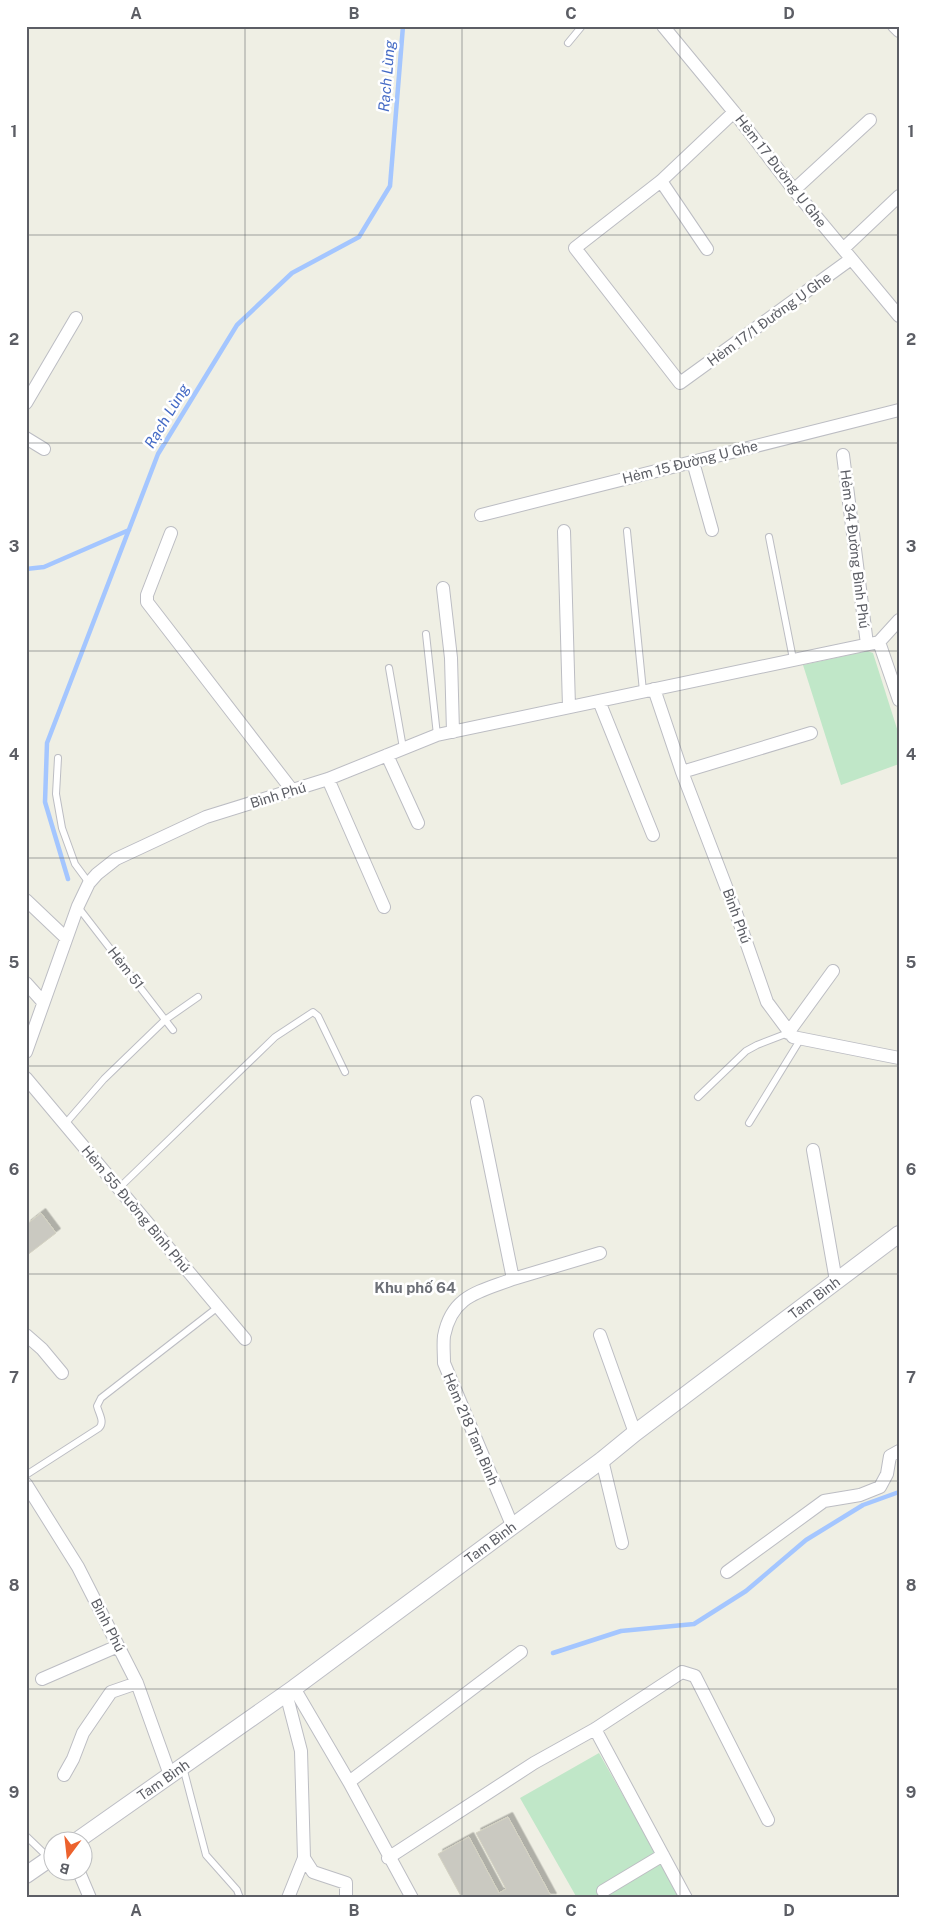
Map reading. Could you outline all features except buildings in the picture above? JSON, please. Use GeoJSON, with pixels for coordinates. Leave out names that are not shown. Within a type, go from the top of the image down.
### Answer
{"type":"FeatureCollection","features":[{"type":"Feature","properties":{"kind":"main road","name":"Tam Bình"},"geometry":{"type":"LineString","coordinates":[[89,1832],[290,1690],[602,1460],[635,1433],[899,1234]]}},
{"type":"Feature","properties":{"kind":"main road"},"geometry":{"type":"LineString","coordinates":[[26,1876],[42,1864]]}},
{"type":"Feature","properties":{"kind":"street","name":"Hẻm 17 Đường Ụ Ghe"},"geometry":{"type":"LineString","coordinates":[[663,26],[734,112],[794,190],[899,316]]}},
{"type":"Feature","properties":{"kind":"street"},"geometry":{"type":"LineString","coordinates":[[894,26],[899,31]]}},
{"type":"Feature","properties":{"kind":"street"},"geometry":{"type":"LineString","coordinates":[[707,249],[661,181],[734,112]]}},
{"type":"Feature","properties":{"kind":"street"},"geometry":{"type":"LineString","coordinates":[[794,190],[870,120]]}},
{"type":"Feature","properties":{"kind":"street","name":"Hẻm 17/1 Đường Ụ Ghe"},"geometry":{"type":"LineString","coordinates":[[661,181],[575,248],[680,383],[688,379],[847,254],[899,196]]}},
{"type":"Feature","properties":{"kind":"street"},"geometry":{"type":"LineString","coordinates":[[26,403],[76,318]]}},
{"type":"Feature","properties":{"kind":"street","name":"Hẻm 15 Đường Ụ Ghe"},"geometry":{"type":"LineString","coordinates":[[481,514],[899,410]]}},
{"type":"Feature","properties":{"kind":"street"},"geometry":{"type":"LineString","coordinates":[[26,438],[44,449]]}},
{"type":"Feature","properties":{"kind":"street","name":"Hẻm 34 Đường Bình Phú"},"geometry":{"type":"LineString","coordinates":[[843,455],[872,643]]}},
{"type":"Feature","properties":{"kind":"street"},"geometry":{"type":"LineString","coordinates":[[693,462],[712,530]]}},
{"type":"Feature","properties":{"kind":"street"},"geometry":{"type":"LineString","coordinates":[[564,531],[569,707]]}},
{"type":"Feature","properties":{"kind":"street"},"geometry":{"type":"LineString","coordinates":[[171,533],[147,602],[292,790]]}},
{"type":"Feature","properties":{"kind":"street"},"geometry":{"type":"LineString","coordinates":[[443,588],[451,658],[453,732]]}},
{"type":"Feature","properties":{"kind":"street"},"geometry":{"type":"LineString","coordinates":[[898,622],[872,643],[899,700]]}},
{"type":"Feature","properties":{"kind":"street","name":"Bình Phú"},"geometry":{"type":"LineString","coordinates":[[26,1052],[29,1032],[43,1002],[78,906],[89,883],[116,859],[206,817],[328,779],[437,735],[872,643]]}},
{"type":"Feature","properties":{"kind":"street","name":"Bình Phú"},"geometry":{"type":"LineString","coordinates":[[648,690],[736,910],[767,1002],[792,1037],[899,1058]]}},
{"type":"Feature","properties":{"kind":"street"},"geometry":{"type":"LineString","coordinates":[[599,701],[653,836]]}},
{"type":"Feature","properties":{"kind":"street"},"geometry":{"type":"LineString","coordinates":[[682,772],[811,733]]}},
{"type":"Feature","properties":{"kind":"street"},"geometry":{"type":"LineString","coordinates":[[387,755],[418,823]]}},
{"type":"Feature","properties":{"kind":"street"},"geometry":{"type":"LineString","coordinates":[[328,779],[384,907]]}},
{"type":"Feature","properties":{"kind":"street"},"geometry":{"type":"LineString","coordinates":[[26,900],[66,938]]}},
{"type":"Feature","properties":{"kind":"street"},"geometry":{"type":"LineString","coordinates":[[788,1032],[833,971]]}},
{"type":"Feature","properties":{"kind":"street"},"geometry":{"type":"LineString","coordinates":[[26,983],[43,1002]]}},
{"type":"Feature","properties":{"kind":"street","name":"Hẻm 55 Đường Bình Phú"},"geometry":{"type":"LineString","coordinates":[[26,1078],[245,1339]]}},
{"type":"Feature","properties":{"kind":"street"},"geometry":{"type":"LineString","coordinates":[[477,1102],[513,1279]]}},
{"type":"Feature","properties":{"kind":"street"},"geometry":{"type":"LineString","coordinates":[[813,1150],[836,1281]]}},
{"type":"Feature","properties":{"kind":"street","name":"Hẻm 218 Tam Bình"},"geometry":{"type":"LineString","coordinates":[[512,1525],[444,1363],[444,1336],[454,1309],[469,1296],[513,1279],[600,1253]]}},
{"type":"Feature","properties":{"kind":"street"},"geometry":{"type":"LineString","coordinates":[[600,1334],[635,1433]]}},
{"type":"Feature","properties":{"kind":"street"},"geometry":{"type":"LineString","coordinates":[[26,1335],[42,1349],[62,1373]]}},
{"type":"Feature","properties":{"kind":"street"},"geometry":{"type":"LineString","coordinates":[[727,1572],[824,1501],[860,1495],[880,1487],[887,1474],[890,1456],[899,1451]]}},
{"type":"Feature","properties":{"kind":"street"},"geometry":{"type":"LineString","coordinates":[[602,1460],[622,1543]]}},
{"type":"Feature","properties":{"kind":"street","name":"Bình Phú"},"geometry":{"type":"LineString","coordinates":[[26,1484],[78,1568],[137,1683],[176,1770]]}},
{"type":"Feature","properties":{"kind":"street"},"geometry":{"type":"LineString","coordinates":[[42,1679],[118,1646]]}},
{"type":"Feature","properties":{"kind":"street"},"geometry":{"type":"LineString","coordinates":[[349,1782],[521,1652]]}},
{"type":"Feature","properties":{"kind":"street"},"geometry":{"type":"LineString","coordinates":[[388,1858],[534,1763],[595,1729],[682,1672],[695,1676],[768,1820]]}},
{"type":"Feature","properties":{"kind":"street"},"geometry":{"type":"LineString","coordinates":[[64,1775],[73,1759],[83,1733],[111,1692],[137,1683]]}},
{"type":"Feature","properties":{"kind":"street"},"geometry":{"type":"LineString","coordinates":[[290,1690],[349,1782],[388,1858],[412,1898]]}},
{"type":"Feature","properties":{"kind":"street"},"geometry":{"type":"LineString","coordinates":[[288,1898],[304,1858],[301,1751],[290,1690]]}},
{"type":"Feature","properties":{"kind":"street"},"geometry":{"type":"LineString","coordinates":[[595,1729],[686,1898]]}},
{"type":"Feature","properties":{"kind":"street"},"geometry":{"type":"LineString","coordinates":[[603,1891],[663,1855]]}},
{"type":"Feature","properties":{"kind":"street"},"geometry":{"type":"LineString","coordinates":[[304,1858],[313,1872],[346,1883],[346,1898]]}},
{"type":"Feature","properties":{"kind":"street"},"geometry":{"type":"LineString","coordinates":[[83,1882],[90,1898]]}},
{"type":"Feature","properties":{"kind":"lane"},"geometry":{"type":"LineString","coordinates":[[568,43],[582,26]]}},
{"type":"Feature","properties":{"kind":"lane"},"geometry":{"type":"LineString","coordinates":[[627,531],[648,690]]}},
{"type":"Feature","properties":{"kind":"lane"},"geometry":{"type":"LineString","coordinates":[[769,537],[793,659]]}},
{"type":"Feature","properties":{"kind":"lane"},"geometry":{"type":"LineString","coordinates":[[426,634],[437,735]]}},
{"type":"Feature","properties":{"kind":"lane"},"geometry":{"type":"LineString","coordinates":[[389,668],[404,748]]}},
{"type":"Feature","properties":{"kind":"lane"},"geometry":{"type":"LineString","coordinates":[[58,758],[56,794],[62,828],[75,864],[89,883]]}},
{"type":"Feature","properties":{"kind":"lane","name":"Hẻm 51"},"geometry":{"type":"LineString","coordinates":[[78,906],[173,1030]]}},
{"type":"Feature","properties":{"kind":"lane"},"geometry":{"type":"LineString","coordinates":[[65,1124],[104,1078],[165,1020],[198,997]]}},
{"type":"Feature","properties":{"kind":"lane"},"geometry":{"type":"LineString","coordinates":[[119,1188],[275,1037],[313,1012],[318,1016],[345,1072]]}},
{"type":"Feature","properties":{"kind":"lane"},"geometry":{"type":"LineString","coordinates":[[698,1097],[746,1051],[757,1044],[788,1032]]}},
{"type":"Feature","properties":{"kind":"lane"},"geometry":{"type":"LineString","coordinates":[[749,1123],[800,1040]]}},
{"type":"Feature","properties":{"kind":"lane"},"geometry":{"type":"LineString","coordinates":[[26,1475],[99,1428],[102,1425],[102,1420],[97,1406],[101,1398],[218,1307]]}},
{"type":"Feature","properties":{"kind":"lane"},"geometry":{"type":"LineString","coordinates":[[176,1770],[206,1855],[237,1890],[240,1898]]}},
{"type":"Feature","properties":{"kind":"lane"},"geometry":{"type":"LineString","coordinates":[[26,1836],[42,1850]]}},
{"type":"Feature","properties":{"kind":"green space"},"geometry":{"type":"Polygon","coordinates":[[[867,651],[873,653],[899,735],[899,764],[841,785],[803,665],[867,651]]]}},
{"type":"Feature","properties":{"kind":"green space"},"geometry":{"type":"Polygon","coordinates":[[[599,1753],[681,1898],[577,1898],[520,1798],[599,1753]]]}},
{"type":"Feature","properties":{"kind":"waterway","name":"Rạch Lùng"},"geometry":{"type":"LineString","coordinates":[[68,879],[45,802],[47,743],[158,454],[237,325],[292,273],[359,237],[390,186],[403,26]]}},
{"type":"Feature","properties":{"kind":"waterway"},"geometry":{"type":"LineString","coordinates":[[26,569],[44,567],[129,530]]}},
{"type":"Feature","properties":{"kind":"waterway"},"geometry":{"type":"LineString","coordinates":[[553,1653],[621,1631],[694,1624],[746,1591],[806,1540],[863,1505],[899,1492]]}},
{"type":"Feature","properties":{"kind":"district","name":"Khu phố 64"},"geometry":{"type":"Point","coordinates":[415,1288]}}]}
